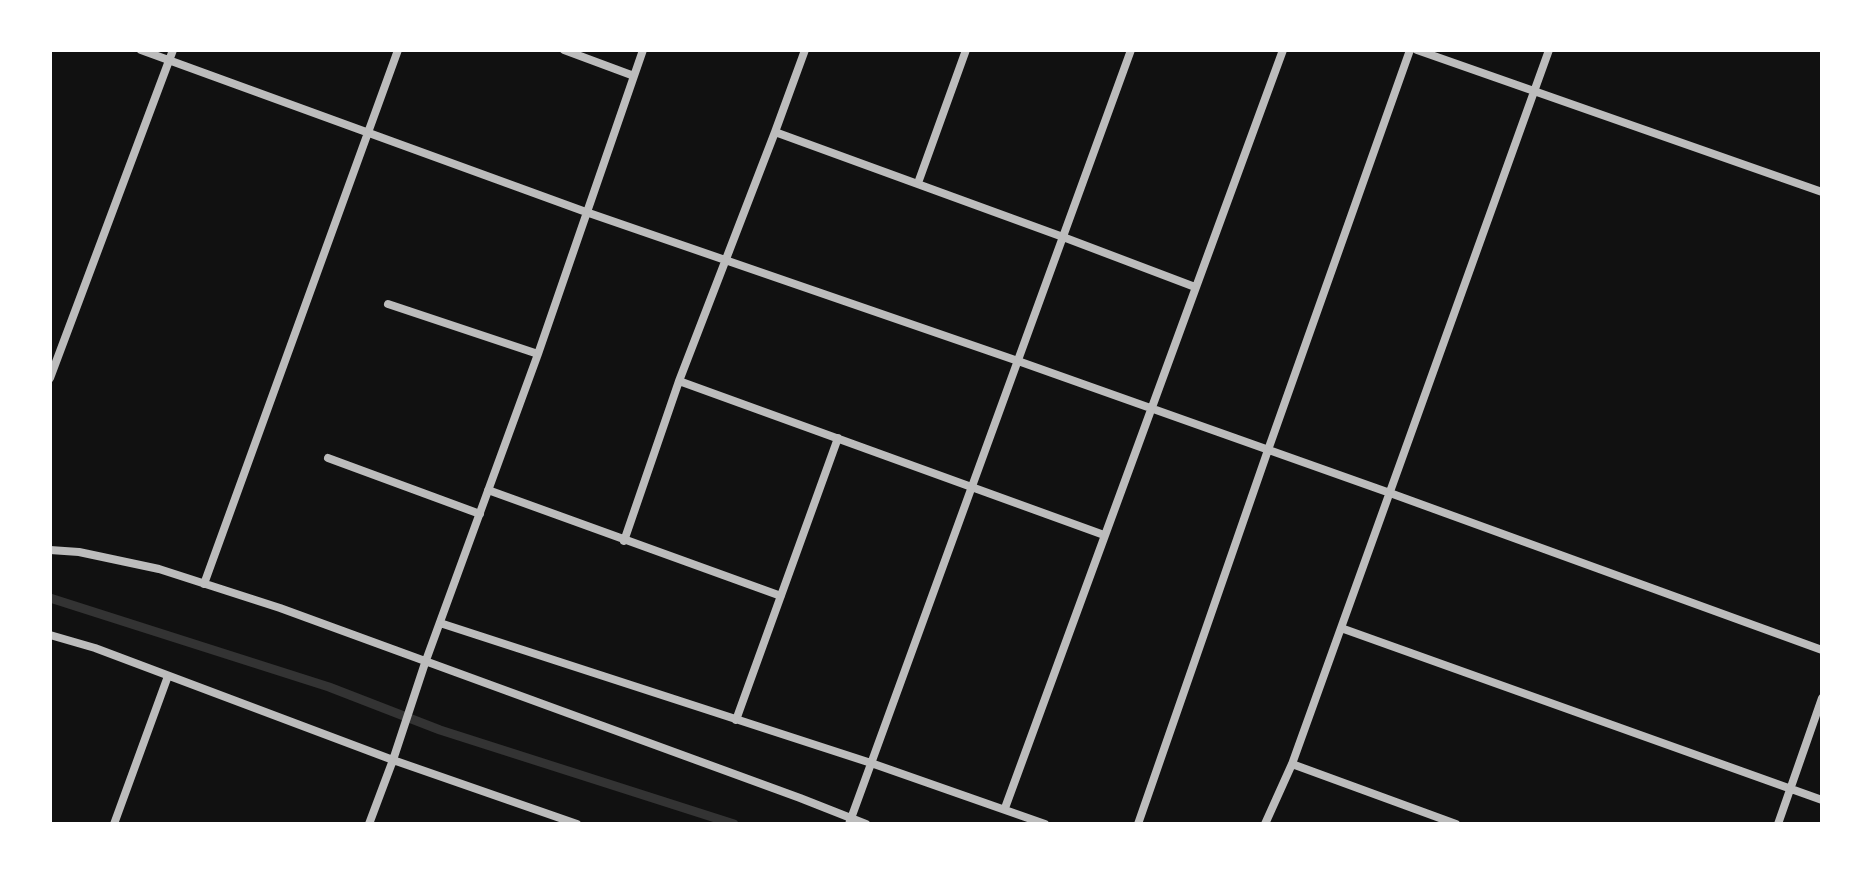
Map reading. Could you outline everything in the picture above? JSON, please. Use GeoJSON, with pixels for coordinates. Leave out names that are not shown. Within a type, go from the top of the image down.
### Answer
{"type":"FeatureCollection","features":[{"type":"Feature","properties":{"kind":"street"},"geometry":{"type":"LineString","coordinates":[[141,50],[586,212],[1151,408],[1822,650]]}},
{"type":"Feature","properties":{"kind":"street"},"geometry":{"type":"LineString","coordinates":[[50,378],[173,50]]}},
{"type":"Feature","properties":{"kind":"street"},"geometry":{"type":"LineString","coordinates":[[204,584],[398,50]]}},
{"type":"Feature","properties":{"kind":"street"},"geometry":{"type":"LineString","coordinates":[[564,50],[634,76]]}},
{"type":"Feature","properties":{"kind":"street"},"geometry":{"type":"LineString","coordinates":[[369,824],[538,354],[643,50]]}},
{"type":"Feature","properties":{"kind":"street"},"geometry":{"type":"LineString","coordinates":[[624,541],[679,381],[805,50]]}},
{"type":"Feature","properties":{"kind":"street"},"geometry":{"type":"LineString","coordinates":[[918,183],[966,50]]}},
{"type":"Feature","properties":{"kind":"street"},"geometry":{"type":"LineString","coordinates":[[850,821],[1131,50]]}},
{"type":"Feature","properties":{"kind":"street"},"geometry":{"type":"LineString","coordinates":[[1005,808],[1283,50]]}},
{"type":"Feature","properties":{"kind":"street"},"geometry":{"type":"LineString","coordinates":[[1138,824],[1410,50]]}},
{"type":"Feature","properties":{"kind":"street"},"geometry":{"type":"LineString","coordinates":[[1417,50],[1822,192]]}},
{"type":"Feature","properties":{"kind":"street"},"geometry":{"type":"LineString","coordinates":[[1265,824],[1292,764],[1549,50]]}},
{"type":"Feature","properties":{"kind":"street"},"geometry":{"type":"LineString","coordinates":[[775,132],[1195,287]]}},
{"type":"Feature","properties":{"kind":"street"},"geometry":{"type":"LineString","coordinates":[[388,304],[538,354]]}},
{"type":"Feature","properties":{"kind":"street"},"geometry":{"type":"LineString","coordinates":[[679,381],[1104,535]]}},
{"type":"Feature","properties":{"kind":"street"},"geometry":{"type":"LineString","coordinates":[[736,720],[838,438]]}},
{"type":"Feature","properties":{"kind":"street"},"geometry":{"type":"LineString","coordinates":[[328,458],[480,514]]}},
{"type":"Feature","properties":{"kind":"street"},"geometry":{"type":"LineString","coordinates":[[488,490],[781,596]]}},
{"type":"Feature","properties":{"kind":"street"},"geometry":{"type":"LineString","coordinates":[[50,550],[79,552],[159,569],[280,608],[800,798],[850,821],[866,824]]}},
{"type":"Feature","properties":{"kind":"street"},"geometry":{"type":"LineString","coordinates":[[440,623],[871,763],[1045,824]]}},
{"type":"Feature","properties":{"kind":"street"},"geometry":{"type":"LineString","coordinates":[[1341,628],[1822,800]]}},
{"type":"Feature","properties":{"kind":"street"},"geometry":{"type":"LineString","coordinates":[[50,635],[95,648],[393,760],[577,824]]}},
{"type":"Feature","properties":{"kind":"street"},"geometry":{"type":"LineString","coordinates":[[114,824],[168,676]]}},
{"type":"Feature","properties":{"kind":"street"},"geometry":{"type":"LineString","coordinates":[[1778,824],[1822,698]]}},
{"type":"Feature","properties":{"kind":"street"},"geometry":{"type":"LineString","coordinates":[[1292,764],[1456,824]]}},
{"type":"Feature","properties":{"kind":"waterway"},"geometry":{"type":"LineString","coordinates":[[50,598],[329,687],[440,730],[734,824]]}}]}
